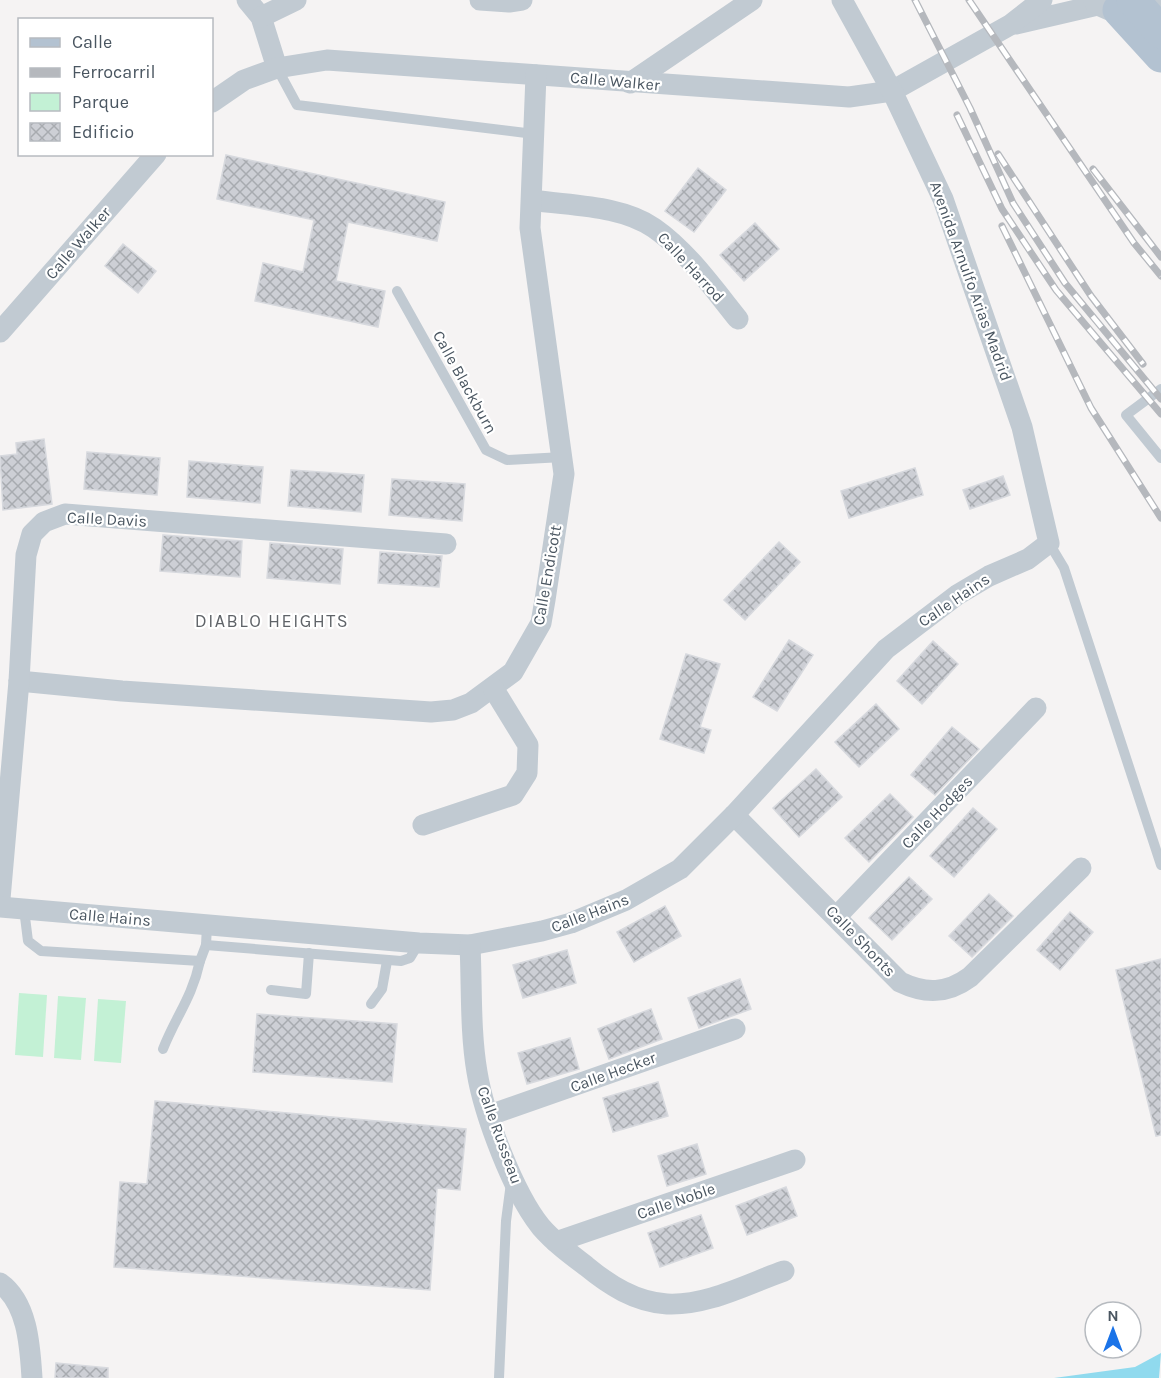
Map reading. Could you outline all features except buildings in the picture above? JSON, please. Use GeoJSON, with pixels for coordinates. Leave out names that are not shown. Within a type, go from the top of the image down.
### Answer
{"type":"FeatureCollection","features":[{"type":"Feature","properties":{"kind":"main road"},"geometry":{"type":"LineString","coordinates":[[1113,4],[1161,32]]}},
{"type":"Feature","properties":{"kind":"main road"},"geometry":{"type":"LineString","coordinates":[[1113,4],[1161,56]]}},
{"type":"Feature","properties":{"kind":"street"},"geometry":{"type":"LineString","coordinates":[[247,0],[261,17],[277,68]]}},
{"type":"Feature","properties":{"kind":"street"},"geometry":{"type":"LineString","coordinates":[[261,17],[296,0]]}},
{"type":"Feature","properties":{"kind":"street"},"geometry":{"type":"LineString","coordinates":[[480,0],[509,2],[522,0]]}},
{"type":"Feature","properties":{"kind":"street"},"geometry":{"type":"LineString","coordinates":[[630,83],[752,0]]}},
{"type":"Feature","properties":{"kind":"street","name":"Avenida Arnulfo Arias Madrid"},"geometry":{"type":"LineString","coordinates":[[842,0],[892,91],[944,199],[1022,427],[1049,543]]}},
{"type":"Feature","properties":{"kind":"street","name":"Calle Walker"},"geometry":{"type":"LineString","coordinates":[[213,101],[244,80],[277,68],[327,60],[849,97],[892,91],[1010,25],[1042,0]]}},
{"type":"Feature","properties":{"kind":"street"},"geometry":{"type":"LineString","coordinates":[[1113,4],[1139,8],[1156,0]]}},
{"type":"Feature","properties":{"kind":"street","name":"Calle Walker"},"geometry":{"type":"LineString","coordinates":[[1010,25],[1113,4]]}},
{"type":"Feature","properties":{"kind":"street","name":"Calle Endicott"},"geometry":{"type":"LineString","coordinates":[[19,681],[122,691],[431,712],[453,710],[471,703],[513,672],[541,623],[564,474],[530,228],[536,75]]}},
{"type":"Feature","properties":{"kind":"street","name":"Calle Walker"},"geometry":{"type":"LineString","coordinates":[[0,332],[154,156]]}},
{"type":"Feature","properties":{"kind":"street","name":"Calle Harrod"},"geometry":{"type":"LineString","coordinates":[[532,200],[610,212],[653,227],[693,265],[738,319]]}},
{"type":"Feature","properties":{"kind":"street","name":"Calle Davis"},"geometry":{"type":"LineString","coordinates":[[0,898],[19,681],[26,555],[32,534],[44,522],[65,514],[446,544]]}},
{"type":"Feature","properties":{"kind":"street","name":"Calle Hains"},"geometry":{"type":"LineString","coordinates":[[0,907],[206,936],[470,945],[542,931],[600,912],[680,869],[734,815],[886,649],[957,595],[989,576],[1028,559],[1049,543]]}},
{"type":"Feature","properties":{"kind":"street"},"geometry":{"type":"LineString","coordinates":[[423,825],[513,795],[527,773],[528,745],[493,688]]}},
{"type":"Feature","properties":{"kind":"street","name":"Calle Hodges"},"geometry":{"type":"LineString","coordinates":[[837,916],[1036,708]]}},
{"type":"Feature","properties":{"kind":"street","name":"Calle Shonts"},"geometry":{"type":"LineString","coordinates":[[734,815],[837,916],[900,982],[915,989],[938,991],[960,984],[970,977],[1081,868]]}},
{"type":"Feature","properties":{"kind":"street","name":"Calle Russeau"},"geometry":{"type":"LineString","coordinates":[[470,945],[477,1073],[512,1177],[540,1226],[602,1279],[627,1294],[648,1301],[668,1304],[708,1298],[784,1271]]}},
{"type":"Feature","properties":{"kind":"street","name":"Calle Hecker"},"geometry":{"type":"LineString","coordinates":[[490,1115],[735,1029]]}},
{"type":"Feature","properties":{"kind":"street","name":"Calle Noble"},"geometry":{"type":"LineString","coordinates":[[556,1242],[795,1161]]}},
{"type":"Feature","properties":{"kind":"street"},"geometry":{"type":"LineString","coordinates":[[0,1283],[9,1290],[23,1317],[32,1378]]}},
{"type":"Feature","properties":{"kind":"lane"},"geometry":{"type":"LineString","coordinates":[[277,68],[297,105],[534,134]]}},
{"type":"Feature","properties":{"kind":"lane","name":"Calle Blackburn"},"geometry":{"type":"LineString","coordinates":[[398,291],[486,450],[507,460],[562,457]]}},
{"type":"Feature","properties":{"kind":"lane"},"geometry":{"type":"LineString","coordinates":[[1161,389],[1126,416],[1161,458]]}},
{"type":"Feature","properties":{"kind":"lane"},"geometry":{"type":"LineString","coordinates":[[1049,543],[1064,567],[1161,865]]}},
{"type":"Feature","properties":{"kind":"lane"},"geometry":{"type":"LineString","coordinates":[[24,909],[28,941],[41,951],[200,961]]}},
{"type":"Feature","properties":{"kind":"lane"},"geometry":{"type":"LineString","coordinates":[[163,1049],[173,1024],[186,1006],[206,936],[309,953],[387,960],[410,958],[419,943]]}},
{"type":"Feature","properties":{"kind":"lane"},"geometry":{"type":"LineString","coordinates":[[271,990],[306,994],[309,953]]}},
{"type":"Feature","properties":{"kind":"lane"},"geometry":{"type":"LineString","coordinates":[[371,1004],[382,989],[387,960]]}},
{"type":"Feature","properties":{"kind":"lane"},"geometry":{"type":"LineString","coordinates":[[499,1378],[506,1221],[512,1177]]}},
{"type":"Feature","properties":{"kind":"green space"},"geometry":{"type":"Polygon","coordinates":[[[19,993],[47,995],[43,1057],[15,1055],[19,993]]]}},
{"type":"Feature","properties":{"kind":"green space"},"geometry":{"type":"Polygon","coordinates":[[[58,996],[86,998],[81,1060],[54,1058],[58,996]]]}},
{"type":"Feature","properties":{"kind":"green space"},"geometry":{"type":"Polygon","coordinates":[[[98,999],[126,1001],[121,1063],[94,1061],[98,999]]]}},
{"type":"Feature","properties":{"kind":"water"},"geometry":{"type":"Polygon","coordinates":[[[1161,1353],[1159,1378],[1054,1378],[1135,1367],[1161,1353]]]}},
{"type":"Feature","properties":{"kind":"railway"},"geometry":{"type":"LineString","coordinates":[[915,0],[970,108],[1013,203],[1065,283],[1161,399]]}},
{"type":"Feature","properties":{"kind":"railway"},"geometry":{"type":"LineString","coordinates":[[969,0],[1134,243],[1161,276]]}},
{"type":"Feature","properties":{"kind":"railway"},"geometry":{"type":"LineString","coordinates":[[957,115],[1002,209],[1056,290],[1161,414]]}},
{"type":"Feature","properties":{"kind":"railway"},"geometry":{"type":"LineString","coordinates":[[998,154],[1091,296],[1143,364]]}},
{"type":"Feature","properties":{"kind":"railway"},"geometry":{"type":"LineString","coordinates":[[1093,169],[1161,257]]}},
{"type":"Feature","properties":{"kind":"railway"},"geometry":{"type":"LineString","coordinates":[[1002,226],[1091,408],[1161,518]]}},
{"type":"Feature","properties":{"kind":"district","name":"DIABLO HEIGHTS"},"geometry":{"type":"Point","coordinates":[272,621]}}]}
